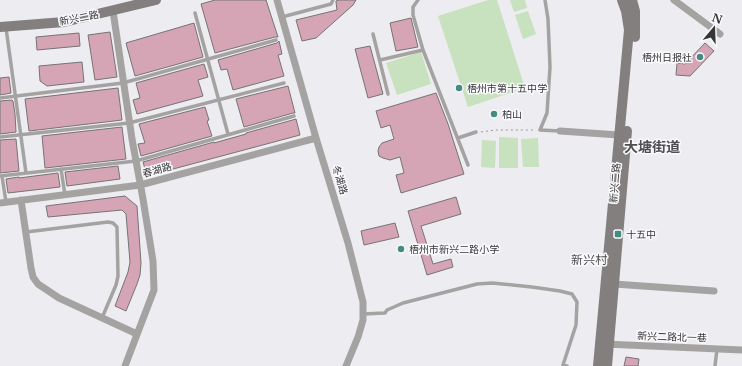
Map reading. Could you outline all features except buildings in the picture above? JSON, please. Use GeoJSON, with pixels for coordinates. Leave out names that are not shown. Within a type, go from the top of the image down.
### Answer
{"type":"FeatureCollection","features":[{"type":"Feature","properties":{"kind":"main road","name":"新兴二路"},"geometry":{"type":"LineString","coordinates":[[2,25],[66,15],[129,0]]}},
{"type":"Feature","properties":{"kind":"main road","name":"新兴二路"},"geometry":{"type":"LineString","coordinates":[[2,25],[64,22],[156,0]]}},
{"type":"Feature","properties":{"kind":"main road","name":"新兴二路"},"geometry":{"type":"LineString","coordinates":[[607,366],[605,344],[619,135],[629,30],[626,11],[622,0]]}},
{"type":"Feature","properties":{"kind":"main road","name":"新兴二路"},"geometry":{"type":"LineString","coordinates":[[598,366],[605,344],[614,284],[635,33],[635,11],[632,0]]}},
{"type":"Feature","properties":{"kind":"street","name":"冬湖路"},"geometry":{"type":"LineString","coordinates":[[277,0],[364,302],[363,320],[358,337],[346,366]]}},
{"type":"Feature","properties":{"kind":"street"},"geometry":{"type":"LineString","coordinates":[[674,0],[720,34]]}},
{"type":"Feature","properties":{"kind":"street"},"geometry":{"type":"LineString","coordinates":[[113,11],[129,123],[153,261],[154,290],[125,366]]}},
{"type":"Feature","properties":{"kind":"street"},"geometry":{"type":"LineString","coordinates":[[560,131],[619,135]]}},
{"type":"Feature","properties":{"kind":"street","name":"春湖路"},"geometry":{"type":"LineString","coordinates":[[3,203],[140,185],[316,138]]}},
{"type":"Feature","properties":{"kind":"street"},"geometry":{"type":"LineString","coordinates":[[21,200],[33,277],[38,284],[59,298],[137,334]]}},
{"type":"Feature","properties":{"kind":"street"},"geometry":{"type":"LineString","coordinates":[[614,284],[714,291]]}},
{"type":"Feature","properties":{"kind":"street","name":"新兴二路北一巷"},"geometry":{"type":"LineString","coordinates":[[605,344],[742,350]]}},
{"type":"Feature","properties":{"kind":"lane"},"geometry":{"type":"LineString","coordinates":[[282,17],[332,4],[333,0]]}},
{"type":"Feature","properties":{"kind":"lane"},"geometry":{"type":"LineString","coordinates":[[418,0],[413,7],[413,15],[423,50],[468,165]]}},
{"type":"Feature","properties":{"kind":"lane"},"geometry":{"type":"LineString","coordinates":[[544,0],[546,2],[548,19],[550,67],[547,113],[540,130],[560,131]]}},
{"type":"Feature","properties":{"kind":"lane"},"geometry":{"type":"LineString","coordinates":[[196,13],[228,134]]}},
{"type":"Feature","properties":{"kind":"lane"},"geometry":{"type":"LineString","coordinates":[[2,25],[15,96],[26,173]]}},
{"type":"Feature","properties":{"kind":"lane"},"geometry":{"type":"LineString","coordinates":[[373,34],[388,94]]}},
{"type":"Feature","properties":{"kind":"lane"},"geometry":{"type":"LineString","coordinates":[[0,98],[123,83],[276,40]]}},
{"type":"Feature","properties":{"kind":"lane"},"geometry":{"type":"LineString","coordinates":[[380,60],[423,50]]}},
{"type":"Feature","properties":{"kind":"lane"},"geometry":{"type":"LineString","coordinates":[[0,137],[129,123],[284,83]]}},
{"type":"Feature","properties":{"kind":"lane"},"geometry":{"type":"LineString","coordinates":[[3,203],[1,176],[136,161],[294,116]]}},
{"type":"Feature","properties":{"kind":"lane"},"geometry":{"type":"LineString","coordinates":[[458,138],[476,132]]}},
{"type":"Feature","properties":{"kind":"lane"},"geometry":{"type":"LineString","coordinates":[[61,169],[65,195]]}},
{"type":"Feature","properties":{"kind":"lane"},"geometry":{"type":"LineString","coordinates":[[26,232],[113,222],[117,227],[118,276],[116,285],[102,318]]}},
{"type":"Feature","properties":{"kind":"lane"},"geometry":{"type":"LineString","coordinates":[[363,314],[385,313],[387,310],[403,303],[477,284],[492,283],[532,286],[572,294],[577,302],[576,325],[563,365],[567,366]]}},
{"type":"Feature","properties":{"kind":"lane"},"geometry":{"type":"LineString","coordinates":[[715,366],[717,349]]}},
{"type":"Feature","properties":{"kind":"path"},"geometry":{"type":"LineString","coordinates":[[476,132],[495,130],[540,130]]}},
{"type":"Feature","properties":{"kind":"green space"},"geometry":{"type":"Polygon","coordinates":[[[488,0],[497,0],[525,88],[468,107],[438,16],[488,0]]]}},
{"type":"Feature","properties":{"kind":"green space"},"geometry":{"type":"Polygon","coordinates":[[[510,0],[525,0],[527,8],[514,12],[510,0]]]}},
{"type":"Feature","properties":{"kind":"green space"},"geometry":{"type":"Polygon","coordinates":[[[528,11],[536,34],[523,39],[515,15],[528,11]]]}},
{"type":"Feature","properties":{"kind":"green space"},"geometry":{"type":"Polygon","coordinates":[[[421,52],[431,84],[397,95],[386,63],[421,52]]]}},
{"type":"Feature","properties":{"kind":"green space"},"geometry":{"type":"Polygon","coordinates":[[[499,137],[518,138],[518,168],[499,168],[499,137]]]}},
{"type":"Feature","properties":{"kind":"green space"},"geometry":{"type":"Polygon","coordinates":[[[538,138],[539,167],[523,167],[521,139],[538,138]]]}},
{"type":"Feature","properties":{"kind":"green space"},"geometry":{"type":"Polygon","coordinates":[[[482,140],[496,141],[495,168],[481,167],[482,140]]]}},
{"type":"Feature","properties":{"kind":"place","name":"梧州日报社"},"geometry":{"type":"Point","coordinates":[700,57]}},
{"type":"Feature","properties":{"kind":"place","name":"梧州市第十五中学"},"geometry":{"type":"Point","coordinates":[459,88]}},
{"type":"Feature","properties":{"kind":"place","name":"柏山"},"geometry":{"type":"Point","coordinates":[494,114]}},
{"type":"Feature","properties":{"kind":"place","name":"十五中"},"geometry":{"type":"Point","coordinates":[618,234]}},
{"type":"Feature","properties":{"kind":"place","name":"梧州市新兴二路小学"},"geometry":{"type":"Point","coordinates":[401,249]}},
{"type":"Feature","properties":{"kind":"district","name":"大塘街道"},"geometry":{"type":"Point","coordinates":[652,147]}},
{"type":"Feature","properties":{"kind":"district","name":"新兴村"},"geometry":{"type":"Point","coordinates":[589,259]}}]}
